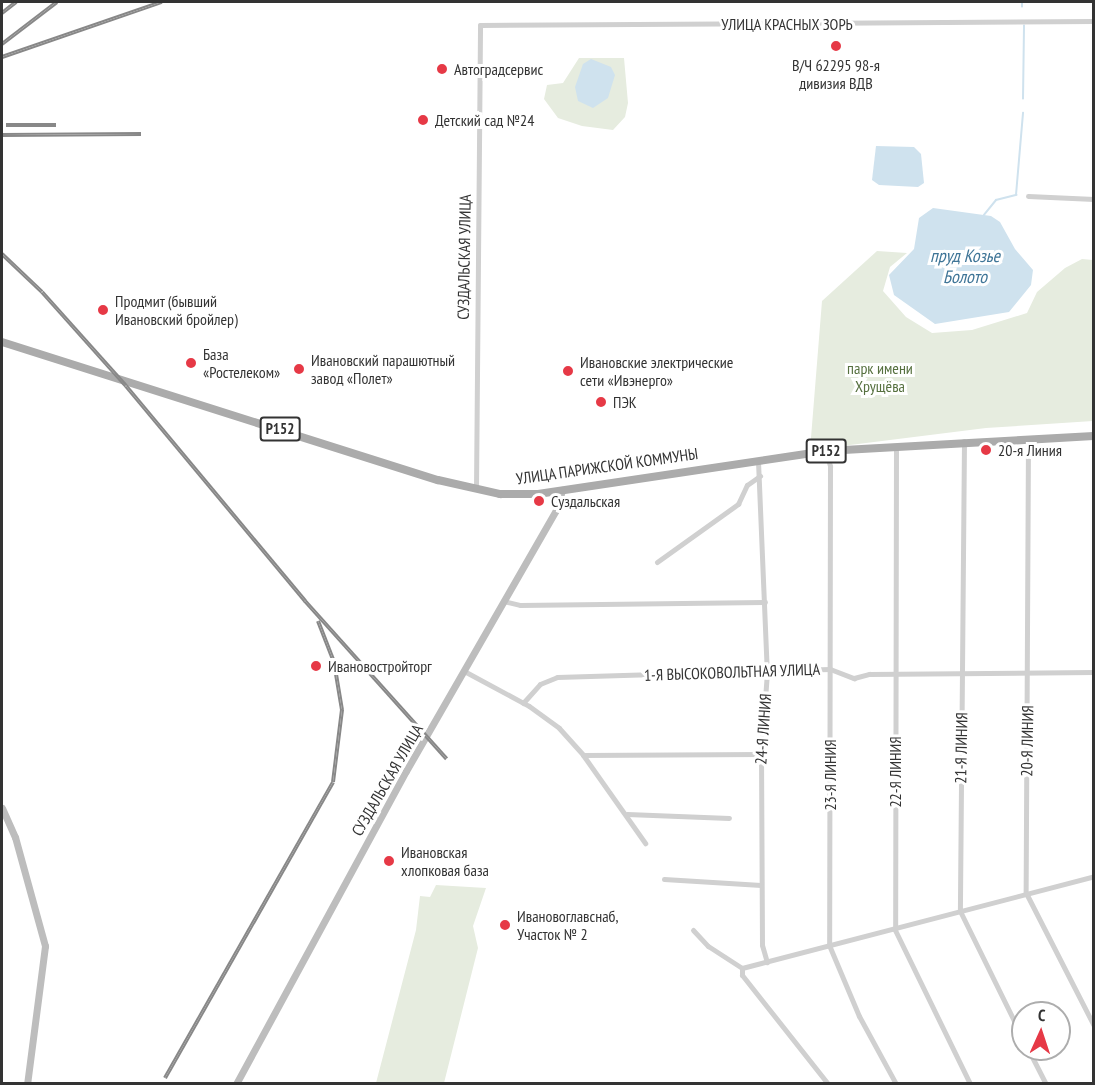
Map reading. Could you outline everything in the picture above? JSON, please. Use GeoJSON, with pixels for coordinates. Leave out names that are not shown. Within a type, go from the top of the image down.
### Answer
{"type":"FeatureCollection","features":[{"type":"Feature","properties":{"kind":"main road","name":"УЛИЦА ПАРИЖСКОЙ КОММУНЫ"},"geometry":{"type":"LineString","coordinates":[[2,342],[476,490],[520,495],[826,451],[896,444],[1094,436]]}},
{"type":"Feature","properties":{"kind":"main road","name":"СУЗДАЛЬСКАЯ УЛИЦА"},"geometry":{"type":"LineString","coordinates":[[236,1083],[503,601],[556,510],[562,490]]}},
{"type":"Feature","properties":{"kind":"main road"},"geometry":{"type":"LineString","coordinates":[[2,808],[15,837],[45,946],[27,1083]]}},
{"type":"Feature","properties":{"kind":"street","name":"УЛИЦА КРАСНЫХ ЗОРЬ"},"geometry":{"type":"LineString","coordinates":[[480,25],[1094,21]]}},
{"type":"Feature","properties":{"kind":"street","name":"СУЗДАЛЬСКАЯ УЛИЦА"},"geometry":{"type":"LineString","coordinates":[[476,490],[480,25]]}},
{"type":"Feature","properties":{"kind":"street"},"geometry":{"type":"LineString","coordinates":[[1028,196],[1094,199]]}},
{"type":"Feature","properties":{"kind":"street","name":"20-Я ЛИНИЯ"},"geometry":{"type":"LineString","coordinates":[[1028,439],[1026,893],[1094,1026]]}},
{"type":"Feature","properties":{"kind":"street","name":"21-Я ЛИНИЯ"},"geometry":{"type":"LineString","coordinates":[[964,441],[960,911],[1011,1015]]}},
{"type":"Feature","properties":{"kind":"street","name":"22-Я ЛИНИЯ"},"geometry":{"type":"LineString","coordinates":[[896,444],[895,930],[970,1083]]}},
{"type":"Feature","properties":{"kind":"street","name":"23-Я ЛИНИЯ"},"geometry":{"type":"LineString","coordinates":[[826,451],[830,466],[829,945],[860,1016],[896,1083]]}},
{"type":"Feature","properties":{"kind":"street","name":"24-Я ЛИНИЯ"},"geometry":{"type":"LineString","coordinates":[[759,461],[767,672],[760,754],[761,885],[762,945],[767,962]]}},
{"type":"Feature","properties":{"kind":"street"},"geometry":{"type":"LineString","coordinates":[[657,562],[738,504],[747,485],[760,476]]}},
{"type":"Feature","properties":{"kind":"street"},"geometry":{"type":"LineString","coordinates":[[503,601],[520,605],[765,602]]}},
{"type":"Feature","properties":{"kind":"street","name":"1-Я ВЫСОКОВОЛЬТНАЯ УЛИЦА"},"geometry":{"type":"LineString","coordinates":[[523,703],[540,684],[556,677],[830,669],[854,678],[869,674],[1094,672]]}},
{"type":"Feature","properties":{"kind":"street"},"geometry":{"type":"LineString","coordinates":[[464,671],[523,703],[559,728],[584,755],[645,843]]}},
{"type":"Feature","properties":{"kind":"street"},"geometry":{"type":"LineString","coordinates":[[584,755],[760,754]]}},
{"type":"Feature","properties":{"kind":"street"},"geometry":{"type":"LineString","coordinates":[[627,814],[729,818]]}},
{"type":"Feature","properties":{"kind":"street"},"geometry":{"type":"LineString","coordinates":[[693,930],[716,953],[742,968],[895,930],[1094,876]]}},
{"type":"Feature","properties":{"kind":"street"},"geometry":{"type":"LineString","coordinates":[[664,879],[761,885]]}},
{"type":"Feature","properties":{"kind":"street"},"geometry":{"type":"LineString","coordinates":[[742,968],[742,975],[828,1083]]}},
{"type":"Feature","properties":{"kind":"street"},"geometry":{"type":"LineString","coordinates":[[1034,1061],[1046,1083]]}},
{"type":"Feature","properties":{"kind":"green space"},"geometry":{"type":"Polygon","coordinates":[[[579,58],[624,58],[628,103],[625,117],[613,130],[582,126],[558,118],[544,99],[547,85],[563,83],[579,58]]]}},
{"type":"Feature","properties":{"kind":"green space","name":"парк имени Хрущёва"},"geometry":{"type":"Polygon","coordinates":[[[877,251],[907,253],[890,267],[883,291],[906,317],[932,333],[972,330],[1027,313],[1037,292],[1065,268],[1082,259],[1093,260],[1093,421],[986,428],[810,450],[822,301],[877,251]]]}},
{"type":"Feature","properties":{"kind":"green space"},"geometry":{"type":"Polygon","coordinates":[[[436,885],[486,888],[473,926],[478,948],[444,1083],[376,1083],[416,930],[420,896],[430,897],[436,885]]]}},
{"type":"Feature","properties":{"kind":"water"},"geometry":{"type":"Polygon","coordinates":[[[591,59],[611,67],[615,75],[608,98],[593,108],[578,101],[575,87],[583,64],[591,59]]]}},
{"type":"Feature","properties":{"kind":"water"},"geometry":{"type":"Polygon","coordinates":[[[876,146],[914,147],[921,154],[924,183],[918,187],[879,185],[872,180],[876,146]]]}},
{"type":"Feature","properties":{"kind":"water","name":"пруд Козье Болото"},"geometry":{"type":"Polygon","coordinates":[[[933,208],[991,216],[1000,222],[1015,249],[1033,270],[1031,285],[1009,312],[935,324],[894,295],[889,275],[914,249],[919,218],[933,208]]]}},
{"type":"Feature","properties":{"kind":"waterway"},"geometry":{"type":"LineString","coordinates":[[1022,2],[1022,7]]}},
{"type":"Feature","properties":{"kind":"waterway"},"geometry":{"type":"LineString","coordinates":[[1023,99],[1024,26]]}},
{"type":"Feature","properties":{"kind":"waterway"},"geometry":{"type":"LineString","coordinates":[[984,215],[996,200],[1016,195],[1023,113]]}},
{"type":"Feature","properties":{"kind":"railway"},"geometry":{"type":"LineString","coordinates":[[2,13],[16,2]]}},
{"type":"Feature","properties":{"kind":"railway"},"geometry":{"type":"LineString","coordinates":[[2,44],[57,2]]}},
{"type":"Feature","properties":{"kind":"railway"},"geometry":{"type":"LineString","coordinates":[[2,57],[162,2]]}},
{"type":"Feature","properties":{"kind":"railway"},"geometry":{"type":"LineString","coordinates":[[6,125],[56,125]]}},
{"type":"Feature","properties":{"kind":"railway"},"geometry":{"type":"LineString","coordinates":[[2,135],[141,134]]}},
{"type":"Feature","properties":{"kind":"railway"},"geometry":{"type":"LineString","coordinates":[[2,254],[42,292],[126,386],[305,601],[447,759]]}},
{"type":"Feature","properties":{"kind":"railway"},"geometry":{"type":"LineString","coordinates":[[165,1078],[333,782],[342,710],[334,662],[318,621]]}},
{"type":"Feature","properties":{"kind":"place","name":"В/Ч 62295 98-я дивизия ВДВ"},"geometry":{"type":"Point","coordinates":[836,46]}},
{"type":"Feature","properties":{"kind":"place","name":"Автоградсервис"},"geometry":{"type":"Point","coordinates":[442,69]}},
{"type":"Feature","properties":{"kind":"place","name":"Детский сад №24"},"geometry":{"type":"Point","coordinates":[423,120]}},
{"type":"Feature","properties":{"kind":"place","name":"Продмит (бывший Ивановский бройлер)"},"geometry":{"type":"Point","coordinates":[103,310]}},
{"type":"Feature","properties":{"kind":"place","name":"База «Ростелеком»"},"geometry":{"type":"Point","coordinates":[191,363]}},
{"type":"Feature","properties":{"kind":"place","name":"Ивановский парашютный завод «Полет»"},"geometry":{"type":"Point","coordinates":[299,369]}},
{"type":"Feature","properties":{"kind":"place","name":"Ивановские электрические сети «Ивэнерго»"},"geometry":{"type":"Point","coordinates":[568,371]}},
{"type":"Feature","properties":{"kind":"place","name":"ПЭК"},"geometry":{"type":"Point","coordinates":[601,402]}},
{"type":"Feature","properties":{"kind":"place","name":"20-я Линия"},"geometry":{"type":"Point","coordinates":[986,450]}},
{"type":"Feature","properties":{"kind":"place","name":"Суздальская"},"geometry":{"type":"Point","coordinates":[539,501]}},
{"type":"Feature","properties":{"kind":"place","name":"Ивановостройторг"},"geometry":{"type":"Point","coordinates":[316,666]}},
{"type":"Feature","properties":{"kind":"place","name":"Ивановская хлопковая база"},"geometry":{"type":"Point","coordinates":[389,861]}},
{"type":"Feature","properties":{"kind":"place","name":"Ивановоглавснаб, Участок № 2"},"geometry":{"type":"Point","coordinates":[505,925]}}]}
